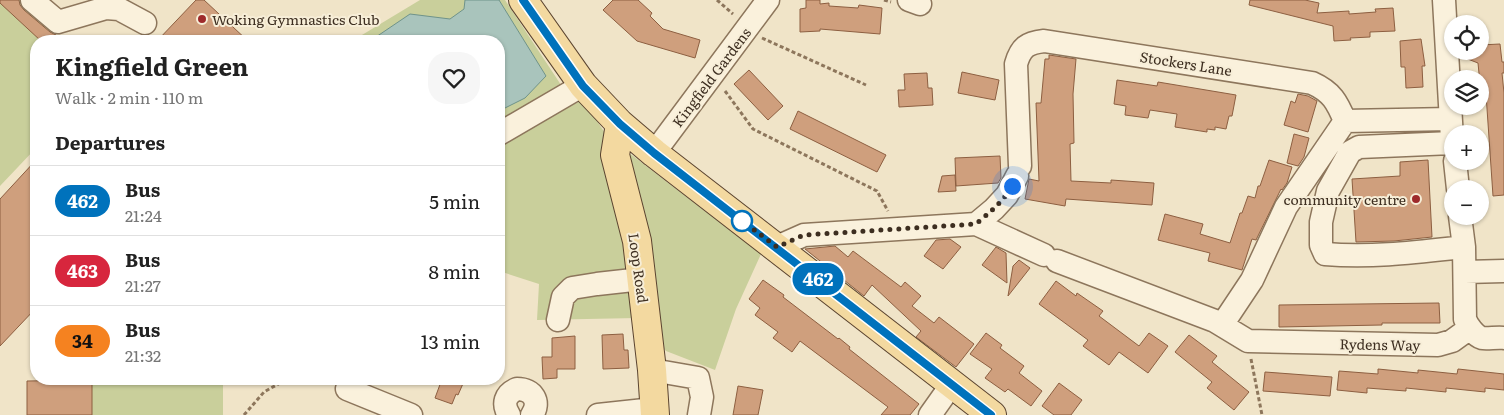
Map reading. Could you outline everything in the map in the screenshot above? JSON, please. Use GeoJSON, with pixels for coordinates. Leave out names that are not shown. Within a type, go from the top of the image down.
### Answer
{"type":"FeatureCollection","features":[{"type":"Feature","properties":{"kind":"main road"},"geometry":{"type":"LineString","coordinates":[[523,0],[583,86],[620,124],[654,153],[992,415]]}},
{"type":"Feature","properties":{"kind":"main road","name":"Loop Road"},"geometry":{"type":"LineString","coordinates":[[620,124],[615,155],[637,241],[652,370],[654,412]]}},
{"type":"Feature","properties":{"kind":"street"},"geometry":{"type":"LineString","coordinates":[[32,0],[58,22],[106,8],[119,9],[144,24]]}},
{"type":"Feature","properties":{"kind":"street","name":"Kingfield Gardens"},"geometry":{"type":"LineString","coordinates":[[654,153],[768,0]]}},
{"type":"Feature","properties":{"kind":"street"},"geometry":{"type":"LineString","coordinates":[[1444,0],[1452,125]]}},
{"type":"Feature","properties":{"kind":"street","name":"Stockers Lane"},"geometry":{"type":"LineString","coordinates":[[976,224],[1007,195],[1018,171],[1016,64],[1024,47],[1031,43],[1044,41],[1312,83],[1322,87],[1332,96],[1345,122]]}},
{"type":"Feature","properties":{"kind":"street"},"geometry":{"type":"LineString","coordinates":[[505,131],[583,86]]}},
{"type":"Feature","properties":{"kind":"street"},"geometry":{"type":"LineString","coordinates":[[1222,325],[1252,280],[1286,206],[1345,122],[1444,128]]}},
{"type":"Feature","properties":{"kind":"street"},"geometry":{"type":"LineString","coordinates":[[1444,143],[1359,147],[1350,152],[1328,191],[1321,222],[1321,245],[1325,254],[1343,256],[1392,255],[1464,247]]}},
{"type":"Feature","properties":{"kind":"street"},"geometry":{"type":"LineString","coordinates":[[777,247],[804,235],[976,224],[1050,258],[1222,325],[1248,341]]}},
{"type":"Feature","properties":{"kind":"street"},"geometry":{"type":"LineString","coordinates":[[1461,225],[1464,247],[1465,319],[1470,328],[1482,338],[1504,338]]}},
{"type":"Feature","properties":{"kind":"street"},"geometry":{"type":"LineString","coordinates":[[1465,272],[1504,270]]}},
{"type":"Feature","properties":{"kind":"street"},"geometry":{"type":"LineString","coordinates":[[558,320],[562,297],[572,288],[642,279]]}},
{"type":"Feature","properties":{"kind":"street","name":"Rydens Way"},"geometry":{"type":"LineString","coordinates":[[1248,341],[1438,345],[1452,340],[1470,328]]}},
{"type":"Feature","properties":{"kind":"street"},"geometry":{"type":"LineString","coordinates":[[652,370],[698,378],[702,398],[699,415]]}},
{"type":"Feature","properties":{"kind":"street"},"geometry":{"type":"LineString","coordinates":[[930,415],[952,384]]}},
{"type":"Feature","properties":{"kind":"street"},"geometry":{"type":"LineString","coordinates":[[340,385],[410,415]]}},
{"type":"Feature","properties":{"kind":"street"},"geometry":{"type":"LineString","coordinates":[[508,415],[505,409],[506,399],[508,394],[517,389],[528,391],[535,398],[536,409],[534,414]]}},
{"type":"Feature","properties":{"kind":"street"},"geometry":{"type":"LineString","coordinates":[[598,415],[654,412]]}},
{"type":"Feature","properties":{"kind":"path"},"geometry":{"type":"LineString","coordinates":[[717,0],[736,17]]}},
{"type":"Feature","properties":{"kind":"path"},"geometry":{"type":"LineString","coordinates":[[756,45],[765,34]]}},
{"type":"Feature","properties":{"kind":"path"},"geometry":{"type":"LineString","coordinates":[[762,38],[866,86]]}},
{"type":"Feature","properties":{"kind":"path"},"geometry":{"type":"LineString","coordinates":[[724,90],[754,130],[878,190],[890,216],[891,230]]}},
{"type":"Feature","properties":{"kind":"path"},"geometry":{"type":"LineString","coordinates":[[1248,341],[1262,415]]}},
{"type":"Feature","properties":{"kind":"path"},"geometry":{"type":"LineString","coordinates":[[244,415],[264,392],[276,385]]}},
{"type":"Feature","properties":{"kind":"green space"},"geometry":{"type":"Polygon","coordinates":[[[0,0],[20,0],[57,35],[30,35],[30,154],[0,186],[0,0]]]}},
{"type":"Feature","properties":{"kind":"green space"},"geometry":{"type":"Polygon","coordinates":[[[420,0],[505,0],[563,88],[505,120],[505,35],[362,35],[420,0]]]}},
{"type":"Feature","properties":{"kind":"green space"},"geometry":{"type":"Polygon","coordinates":[[[583,100],[607,136],[761,254],[736,309],[715,370],[666,351],[637,318],[537,320],[539,284],[505,273],[505,138],[583,100]]]}},
{"type":"Feature","properties":{"kind":"green space"},"geometry":{"type":"Polygon","coordinates":[[[92,385],[223,385],[223,415],[92,415],[92,385]]]}},
{"type":"Feature","properties":{"kind":"water"},"geometry":{"type":"Polygon","coordinates":[[[465,0],[499,0],[546,76],[525,98],[505,108],[505,35],[379,35],[410,14],[450,19],[464,9],[465,0]]]}},
{"type":"Feature","properties":{"kind":"building"},"geometry":{"type":"Polygon","coordinates":[[[0,0],[19,0],[24,10],[56,35],[35,35],[0,3],[0,0]]]}},
{"type":"Feature","properties":{"kind":"building","name":"Woking Gymnastics Club"},"geometry":{"type":"Polygon","coordinates":[[[196,0],[204,0],[242,35],[163,35],[196,0]]]}},
{"type":"Feature","properties":{"kind":"building"},"geometry":{"type":"Polygon","coordinates":[[[613,0],[638,0],[652,13],[650,16],[663,29],[700,40],[695,58],[637,41],[603,10],[613,0]]]}},
{"type":"Feature","properties":{"kind":"building"},"geometry":{"type":"Polygon","coordinates":[[[806,0],[820,0],[820,4],[829,3],[829,6],[858,8],[859,5],[882,8],[880,34],[820,29],[820,31],[800,32],[800,9],[806,8],[806,0]]]}},
{"type":"Feature","properties":{"kind":"building"},"geometry":{"type":"Polygon","coordinates":[[[1250,0],[1305,0],[1319,3],[1317,13],[1349,11],[1349,14],[1376,12],[1375,9],[1393,8],[1395,31],[1370,32],[1370,37],[1334,41],[1333,26],[1249,5],[1250,0]]]}},
{"type":"Feature","properties":{"kind":"building"},"geometry":{"type":"Polygon","coordinates":[[[1421,39],[1425,66],[1422,66],[1423,87],[1406,88],[1405,67],[1401,67],[1400,41],[1421,39]]]}},
{"type":"Feature","properties":{"kind":"building"},"geometry":{"type":"Polygon","coordinates":[[[1500,44],[1502,62],[1504,62],[1504,73],[1502,73],[1504,93],[1504,195],[1493,196],[1487,115],[1489,115],[1489,70],[1479,70],[1478,63],[1470,60],[1489,60],[1489,45],[1500,44]]]}},
{"type":"Feature","properties":{"kind":"building"},"geometry":{"type":"Polygon","coordinates":[[[1049,55],[1076,59],[1073,94],[1074,143],[1070,144],[1071,181],[1111,183],[1111,180],[1154,183],[1152,205],[1066,199],[1065,206],[1025,199],[1029,179],[1039,181],[1036,103],[1041,103],[1045,59],[1049,59],[1049,55]]]}},
{"type":"Feature","properties":{"kind":"building"},"geometry":{"type":"Polygon","coordinates":[[[749,70],[783,106],[768,120],[734,84],[749,70]]]}},
{"type":"Feature","properties":{"kind":"building"},"geometry":{"type":"Polygon","coordinates":[[[962,72],[999,80],[995,100],[958,93],[962,72]]]}},
{"type":"Feature","properties":{"kind":"building"},"geometry":{"type":"Polygon","coordinates":[[[927,73],[928,88],[932,88],[933,105],[899,107],[898,90],[905,90],[904,74],[927,73]]]}},
{"type":"Feature","properties":{"kind":"building"},"geometry":{"type":"Polygon","coordinates":[[[1117,80],[1157,86],[1158,82],[1236,95],[1232,116],[1229,116],[1226,129],[1215,127],[1215,130],[1207,129],[1207,132],[1175,127],[1177,114],[1150,110],[1148,118],[1125,115],[1126,106],[1114,104],[1117,80]]]}},
{"type":"Feature","properties":{"kind":"building"},"geometry":{"type":"Polygon","coordinates":[[[1298,94],[1308,96],[1317,101],[1308,132],[1284,125],[1291,101],[1295,103],[1298,94]]]}},
{"type":"Feature","properties":{"kind":"building"},"geometry":{"type":"Polygon","coordinates":[[[798,111],[886,155],[877,172],[790,129],[798,111]]]}},
{"type":"Feature","properties":{"kind":"building"},"geometry":{"type":"Polygon","coordinates":[[[1294,134],[1309,138],[1304,157],[1298,166],[1287,163],[1294,134]]]}},
{"type":"Feature","properties":{"kind":"building"},"geometry":{"type":"Polygon","coordinates":[[[1000,156],[1001,178],[998,183],[956,186],[955,158],[1000,156]]]}},
{"type":"Feature","properties":{"kind":"building"},"geometry":{"type":"Polygon","coordinates":[[[1269,160],[1292,167],[1287,183],[1281,189],[1256,240],[1252,239],[1242,270],[1208,261],[1210,253],[1158,240],[1165,214],[1203,224],[1200,234],[1230,243],[1240,213],[1242,213],[1248,196],[1255,198],[1269,160]]]}},
{"type":"Feature","properties":{"kind":"building","name":"community centre"},"geometry":{"type":"Polygon","coordinates":[[[1428,160],[1432,237],[1356,242],[1352,179],[1400,176],[1400,162],[1428,160]]]}},
{"type":"Feature","properties":{"kind":"building"},"geometry":{"type":"Polygon","coordinates":[[[30,166],[30,314],[0,346],[0,199],[30,166]]]}},
{"type":"Feature","properties":{"kind":"building"},"geometry":{"type":"Polygon","coordinates":[[[955,175],[956,191],[938,192],[942,176],[955,175]]]}},
{"type":"Feature","properties":{"kind":"building"},"geometry":{"type":"Polygon","coordinates":[[[950,239],[961,247],[943,269],[924,256],[936,240],[950,239]]]}},
{"type":"Feature","properties":{"kind":"building"},"geometry":{"type":"Polygon","coordinates":[[[835,246],[848,257],[853,251],[901,287],[905,282],[921,296],[912,306],[934,323],[939,317],[974,344],[956,367],[916,337],[921,331],[872,285],[864,296],[805,249],[835,246]]]}},
{"type":"Feature","properties":{"kind":"building"},"geometry":{"type":"Polygon","coordinates":[[[996,247],[1006,253],[1007,283],[982,265],[996,247]]]}},
{"type":"Feature","properties":{"kind":"building"},"geometry":{"type":"Polygon","coordinates":[[[1019,260],[1030,268],[1008,296],[1013,266],[1019,260]]]}},
{"type":"Feature","properties":{"kind":"building"},"geometry":{"type":"Polygon","coordinates":[[[763,280],[839,338],[850,347],[849,349],[919,404],[910,415],[881,415],[888,407],[800,341],[792,352],[773,338],[778,332],[755,315],[760,308],[749,299],[763,280]]]}},
{"type":"Feature","properties":{"kind":"building"},"geometry":{"type":"Polygon","coordinates":[[[1056,281],[1076,296],[1077,293],[1103,311],[1099,316],[1139,346],[1149,333],[1168,346],[1148,373],[1119,352],[1109,365],[1083,346],[1088,340],[1039,304],[1056,281]]]}},
{"type":"Feature","properties":{"kind":"building"},"geometry":{"type":"Polygon","coordinates":[[[1439,303],[1440,323],[1279,327],[1279,305],[1439,303]]]}},
{"type":"Feature","properties":{"kind":"building"},"geometry":{"type":"Polygon","coordinates":[[[986,333],[1002,345],[1000,348],[1024,366],[1019,373],[1042,391],[1031,406],[1008,389],[1005,392],[985,378],[992,369],[970,354],[986,333]]]}},
{"type":"Feature","properties":{"kind":"building"},"geometry":{"type":"Polygon","coordinates":[[[623,334],[624,350],[628,350],[629,368],[603,369],[602,335],[623,334]]]}},
{"type":"Feature","properties":{"kind":"building"},"geometry":{"type":"Polygon","coordinates":[[[1189,335],[1217,356],[1212,362],[1249,392],[1234,410],[1207,388],[1212,382],[1175,352],[1189,335]]]}},
{"type":"Feature","properties":{"kind":"building"},"geometry":{"type":"Polygon","coordinates":[[[575,336],[575,369],[557,369],[557,378],[543,379],[542,357],[552,357],[552,338],[575,336]]]}},
{"type":"Feature","properties":{"kind":"building"},"geometry":{"type":"Polygon","coordinates":[[[1378,369],[1418,373],[1418,370],[1457,374],[1458,369],[1504,374],[1504,390],[1485,388],[1485,392],[1446,388],[1446,392],[1406,388],[1406,391],[1367,388],[1367,393],[1337,390],[1339,371],[1378,374],[1378,369]]]}},
{"type":"Feature","properties":{"kind":"building"},"geometry":{"type":"Polygon","coordinates":[[[1265,372],[1332,377],[1330,396],[1263,391],[1265,372]]]}},
{"type":"Feature","properties":{"kind":"building"},"geometry":{"type":"Polygon","coordinates":[[[27,381],[30,381],[30,385],[92,385],[92,415],[27,415],[27,381]]]}},
{"type":"Feature","properties":{"kind":"building"},"geometry":{"type":"Polygon","coordinates":[[[1059,383],[1082,400],[1071,415],[1054,415],[1042,406],[1059,383]]]}},
{"type":"Feature","properties":{"kind":"building"},"geometry":{"type":"Polygon","coordinates":[[[440,385],[462,385],[452,404],[435,398],[440,385]]]}},
{"type":"Feature","properties":{"kind":"building"},"geometry":{"type":"Polygon","coordinates":[[[738,386],[763,390],[758,415],[733,415],[738,386]]]}},
{"type":"Feature","properties":{"kind":"bus line","name":"462"},"geometry":{"type":"LineString","coordinates":[[523,0],[583,86],[620,124],[654,153],[991,415]]}},
{"type":"Feature","properties":{"kind":"place","name":"Woking Gymnastics Club"},"geometry":{"type":"Point","coordinates":[202,19]}},
{"type":"Feature","properties":{"kind":"place","name":"community centre"},"geometry":{"type":"Point","coordinates":[1416,199]}},
{"type":"Feature","properties":{"kind":"route"},"geometry":{"type":"LineString","coordinates":[[742,221],[777,247],[804,235],[976,224],[994,209],[1007,195],[1012,186]]}}]}
